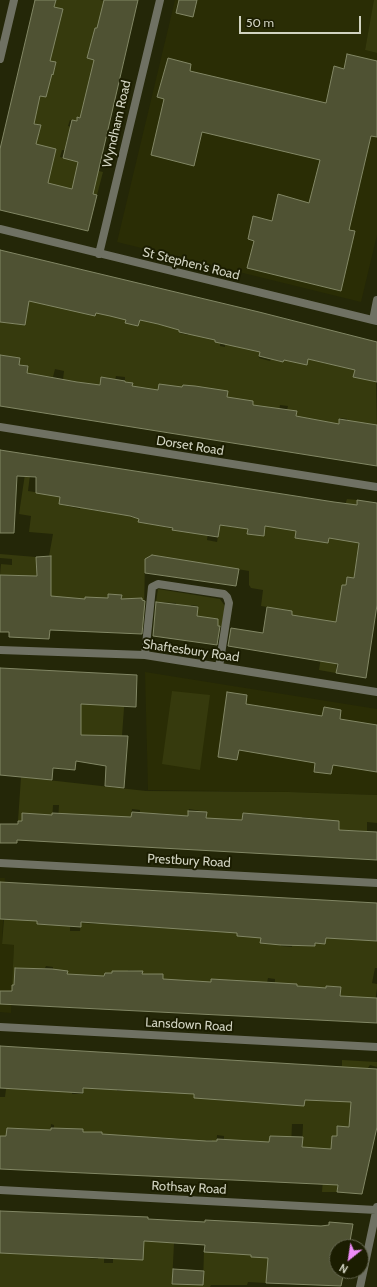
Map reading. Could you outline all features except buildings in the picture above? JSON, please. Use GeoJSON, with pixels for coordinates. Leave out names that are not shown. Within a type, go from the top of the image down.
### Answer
{"type":"FeatureCollection","features":[{"type":"Feature","properties":{"kind":"street"},"geometry":{"type":"LineString","coordinates":[[0,59],[14,0]]}},
{"type":"Feature","properties":{"kind":"street","name":"Wyndham Road"},"geometry":{"type":"LineString","coordinates":[[99,254],[160,0]]}},
{"type":"Feature","properties":{"kind":"street","name":"St Stephen's Road"},"geometry":{"type":"LineString","coordinates":[[0,229],[375,320]]}},
{"type":"Feature","properties":{"kind":"street"},"geometry":{"type":"LineString","coordinates":[[375,320],[377,300]]}},
{"type":"Feature","properties":{"kind":"street","name":"Dorset Road"},"geometry":{"type":"LineString","coordinates":[[0,428],[377,487]]}},
{"type":"Feature","properties":{"kind":"street"},"geometry":{"type":"LineString","coordinates":[[145,655],[152,587],[158,584],[224,594],[229,603],[219,667]]}},
{"type":"Feature","properties":{"kind":"street","name":"Shaftesbury Road"},"geometry":{"type":"LineString","coordinates":[[0,650],[145,655],[377,692]]}},
{"type":"Feature","properties":{"kind":"street","name":"Prestbury Road"},"geometry":{"type":"LineString","coordinates":[[0,863],[377,882]]}},
{"type":"Feature","properties":{"kind":"street","name":"Lansdown Road"},"geometry":{"type":"LineString","coordinates":[[0,1027],[377,1047]]}},
{"type":"Feature","properties":{"kind":"street","name":"Rothsay Road"},"geometry":{"type":"LineString","coordinates":[[0,1190],[377,1208]]}},
{"type":"Feature","properties":{"kind":"street"},"geometry":{"type":"LineString","coordinates":[[360,1287],[377,1208]]}},
{"type":"Feature","properties":{"kind":"shaded area"},"geometry":{"type":"Polygon","coordinates":[[[56,0],[100,0],[117,4],[99,29],[95,28],[87,58],[95,60],[85,119],[78,117],[77,121],[70,120],[68,126],[78,128],[75,140],[67,139],[65,150],[62,150],[60,157],[78,162],[78,166],[103,172],[97,195],[65,187],[61,202],[48,183],[50,176],[0,163],[0,148],[20,153],[37,152],[39,145],[21,140],[37,140],[41,125],[26,122],[33,94],[46,97],[49,86],[38,71],[53,75],[56,63],[48,61],[63,9],[54,7],[56,0]]]}},
{"type":"Feature","properties":{"kind":"shaded area"},"geometry":{"type":"Polygon","coordinates":[[[175,0],[375,0],[365,50],[377,53],[377,235],[361,302],[117,242],[175,0]]]}},
{"type":"Feature","properties":{"kind":"shaded area"},"geometry":{"type":"Polygon","coordinates":[[[374,0],[377,0],[377,53],[365,50],[374,0]]]}},
{"type":"Feature","properties":{"kind":"shaded area"},"geometry":{"type":"Polygon","coordinates":[[[0,291],[51,306],[52,303],[95,316],[100,295],[118,314],[133,325],[138,326],[140,320],[179,329],[179,333],[188,335],[192,317],[203,337],[215,340],[220,343],[220,346],[225,347],[225,344],[238,347],[242,330],[243,348],[260,352],[259,358],[270,361],[271,359],[283,362],[288,341],[303,361],[303,364],[307,365],[308,359],[328,364],[340,353],[337,366],[355,370],[354,377],[376,382],[377,425],[346,425],[347,419],[340,418],[336,440],[332,439],[334,423],[307,418],[294,432],[297,412],[287,410],[288,406],[280,405],[276,429],[264,407],[256,405],[249,425],[253,402],[242,400],[240,410],[206,388],[183,385],[181,393],[157,397],[147,388],[138,387],[135,406],[129,405],[132,384],[125,382],[125,377],[116,376],[111,403],[105,402],[109,378],[101,377],[99,389],[84,383],[68,380],[61,396],[64,371],[55,369],[53,377],[45,376],[42,392],[26,380],[28,366],[19,365],[20,358],[0,355],[0,322],[25,325],[28,310],[0,303],[0,291]]]}},
{"type":"Feature","properties":{"kind":"shaded area"},"geometry":{"type":"Polygon","coordinates":[[[25,474],[30,475],[28,491],[60,496],[59,504],[80,509],[82,499],[93,502],[92,510],[124,515],[126,504],[132,505],[130,517],[139,519],[139,522],[150,524],[151,516],[162,518],[161,526],[183,532],[209,525],[207,540],[217,542],[223,505],[225,526],[239,528],[242,508],[251,509],[247,533],[263,536],[265,526],[293,516],[316,541],[328,543],[329,538],[336,539],[338,526],[347,499],[357,500],[354,520],[360,531],[358,547],[368,549],[358,554],[354,578],[347,577],[346,585],[342,585],[336,673],[319,670],[323,644],[292,615],[292,611],[261,606],[263,590],[251,588],[249,585],[249,571],[152,555],[145,559],[144,614],[142,614],[142,598],[135,598],[134,606],[120,612],[122,595],[108,594],[106,613],[85,609],[51,598],[51,556],[49,556],[53,534],[29,532],[31,516],[19,514],[25,474]]]}},
{"type":"Feature","properties":{"kind":"shaded area"},"geometry":{"type":"Polygon","coordinates":[[[0,554],[36,557],[37,592],[15,576],[0,575],[1,564],[12,565],[12,559],[0,558],[0,554]]]}},
{"type":"Feature","properties":{"kind":"shaded area"},"geometry":{"type":"Polygon","coordinates":[[[158,589],[220,599],[225,606],[222,627],[218,626],[218,619],[212,618],[196,623],[198,606],[191,605],[190,609],[174,619],[176,603],[156,602],[158,589]]]}},
{"type":"Feature","properties":{"kind":"shaded area"},"geometry":{"type":"Polygon","coordinates":[[[145,672],[377,709],[377,795],[148,790],[145,672]]]}},
{"type":"Feature","properties":{"kind":"shaded area"},"geometry":{"type":"Polygon","coordinates":[[[172,691],[210,695],[200,770],[162,764],[172,691]]]}},
{"type":"Feature","properties":{"kind":"shaded area"},"geometry":{"type":"Polygon","coordinates":[[[125,694],[122,736],[81,735],[81,703],[125,694]]]}},
{"type":"Feature","properties":{"kind":"shaded area"},"geometry":{"type":"Polygon","coordinates":[[[21,777],[146,791],[289,792],[377,795],[377,823],[367,822],[367,831],[339,830],[339,822],[331,821],[309,827],[309,818],[302,817],[301,827],[286,816],[277,816],[266,822],[266,815],[243,813],[242,820],[233,820],[206,830],[207,812],[189,809],[188,816],[154,813],[140,819],[140,810],[132,809],[131,817],[58,822],[59,805],[53,805],[52,822],[22,814],[22,821],[18,821],[21,777]]]}},
{"type":"Feature","properties":{"kind":"shaded area"},"geometry":{"type":"Polygon","coordinates":[[[0,878],[5,878],[2,944],[14,945],[11,1013],[0,1012],[0,878]]]}},
{"type":"Feature","properties":{"kind":"shaded area"},"geometry":{"type":"Polygon","coordinates":[[[11,904],[17,913],[17,920],[26,920],[26,913],[38,905],[37,924],[53,925],[70,922],[70,931],[80,931],[81,923],[99,924],[100,909],[128,919],[128,926],[143,927],[144,920],[150,920],[150,927],[165,928],[166,921],[182,929],[215,932],[216,924],[216,932],[237,931],[237,936],[247,937],[261,926],[261,943],[270,944],[281,940],[281,946],[292,947],[292,941],[303,946],[315,946],[316,919],[317,943],[325,944],[326,936],[377,917],[377,968],[375,968],[372,983],[377,984],[374,1009],[356,1008],[356,997],[350,996],[350,1003],[345,1003],[346,996],[340,996],[341,987],[335,986],[326,986],[325,995],[274,999],[275,979],[268,978],[267,983],[211,979],[211,988],[200,981],[192,981],[191,987],[142,984],[143,971],[128,970],[126,991],[112,982],[112,973],[105,973],[104,982],[67,977],[67,971],[57,970],[52,979],[53,967],[46,966],[45,968],[35,968],[33,1006],[29,986],[30,968],[15,968],[14,985],[12,985],[14,945],[2,944],[4,920],[10,920],[11,904]]]}},
{"type":"Feature","properties":{"kind":"shaded area"},"geometry":{"type":"Polygon","coordinates":[[[342,1060],[377,1062],[377,1067],[370,1065],[368,1068],[357,1068],[351,1103],[354,1104],[358,1127],[337,1127],[337,1136],[332,1136],[332,1143],[339,1168],[337,1192],[322,1192],[325,1152],[314,1148],[302,1147],[303,1124],[292,1124],[291,1147],[280,1136],[270,1136],[269,1146],[258,1159],[259,1141],[224,1144],[224,1136],[217,1135],[216,1158],[212,1158],[212,1140],[206,1140],[205,1147],[184,1146],[184,1139],[150,1137],[79,1151],[83,1129],[54,1130],[54,1125],[51,1124],[50,1137],[29,1129],[7,1128],[6,1136],[0,1136],[0,1097],[5,1097],[6,1089],[14,1089],[15,1074],[72,1087],[72,1094],[83,1094],[85,1070],[117,1083],[117,1091],[128,1091],[128,1084],[132,1085],[132,1091],[145,1092],[146,1084],[154,1085],[154,1092],[161,1093],[162,1083],[184,1094],[190,1094],[195,1077],[194,1098],[216,1098],[216,1100],[256,1103],[276,1080],[274,1104],[289,1105],[290,1081],[297,1102],[305,1102],[305,1096],[339,1083],[340,1066],[342,1066],[342,1060]]]}},
{"type":"Feature","properties":{"kind":"shaded area"},"geometry":{"type":"Polygon","coordinates":[[[99,1234],[105,1235],[104,1263],[113,1263],[113,1258],[144,1237],[147,1241],[174,1243],[172,1284],[203,1284],[204,1250],[271,1252],[266,1283],[248,1282],[247,1285],[211,1285],[210,1287],[0,1287],[0,1253],[86,1254],[87,1258],[98,1259],[99,1234]]]}}]}
